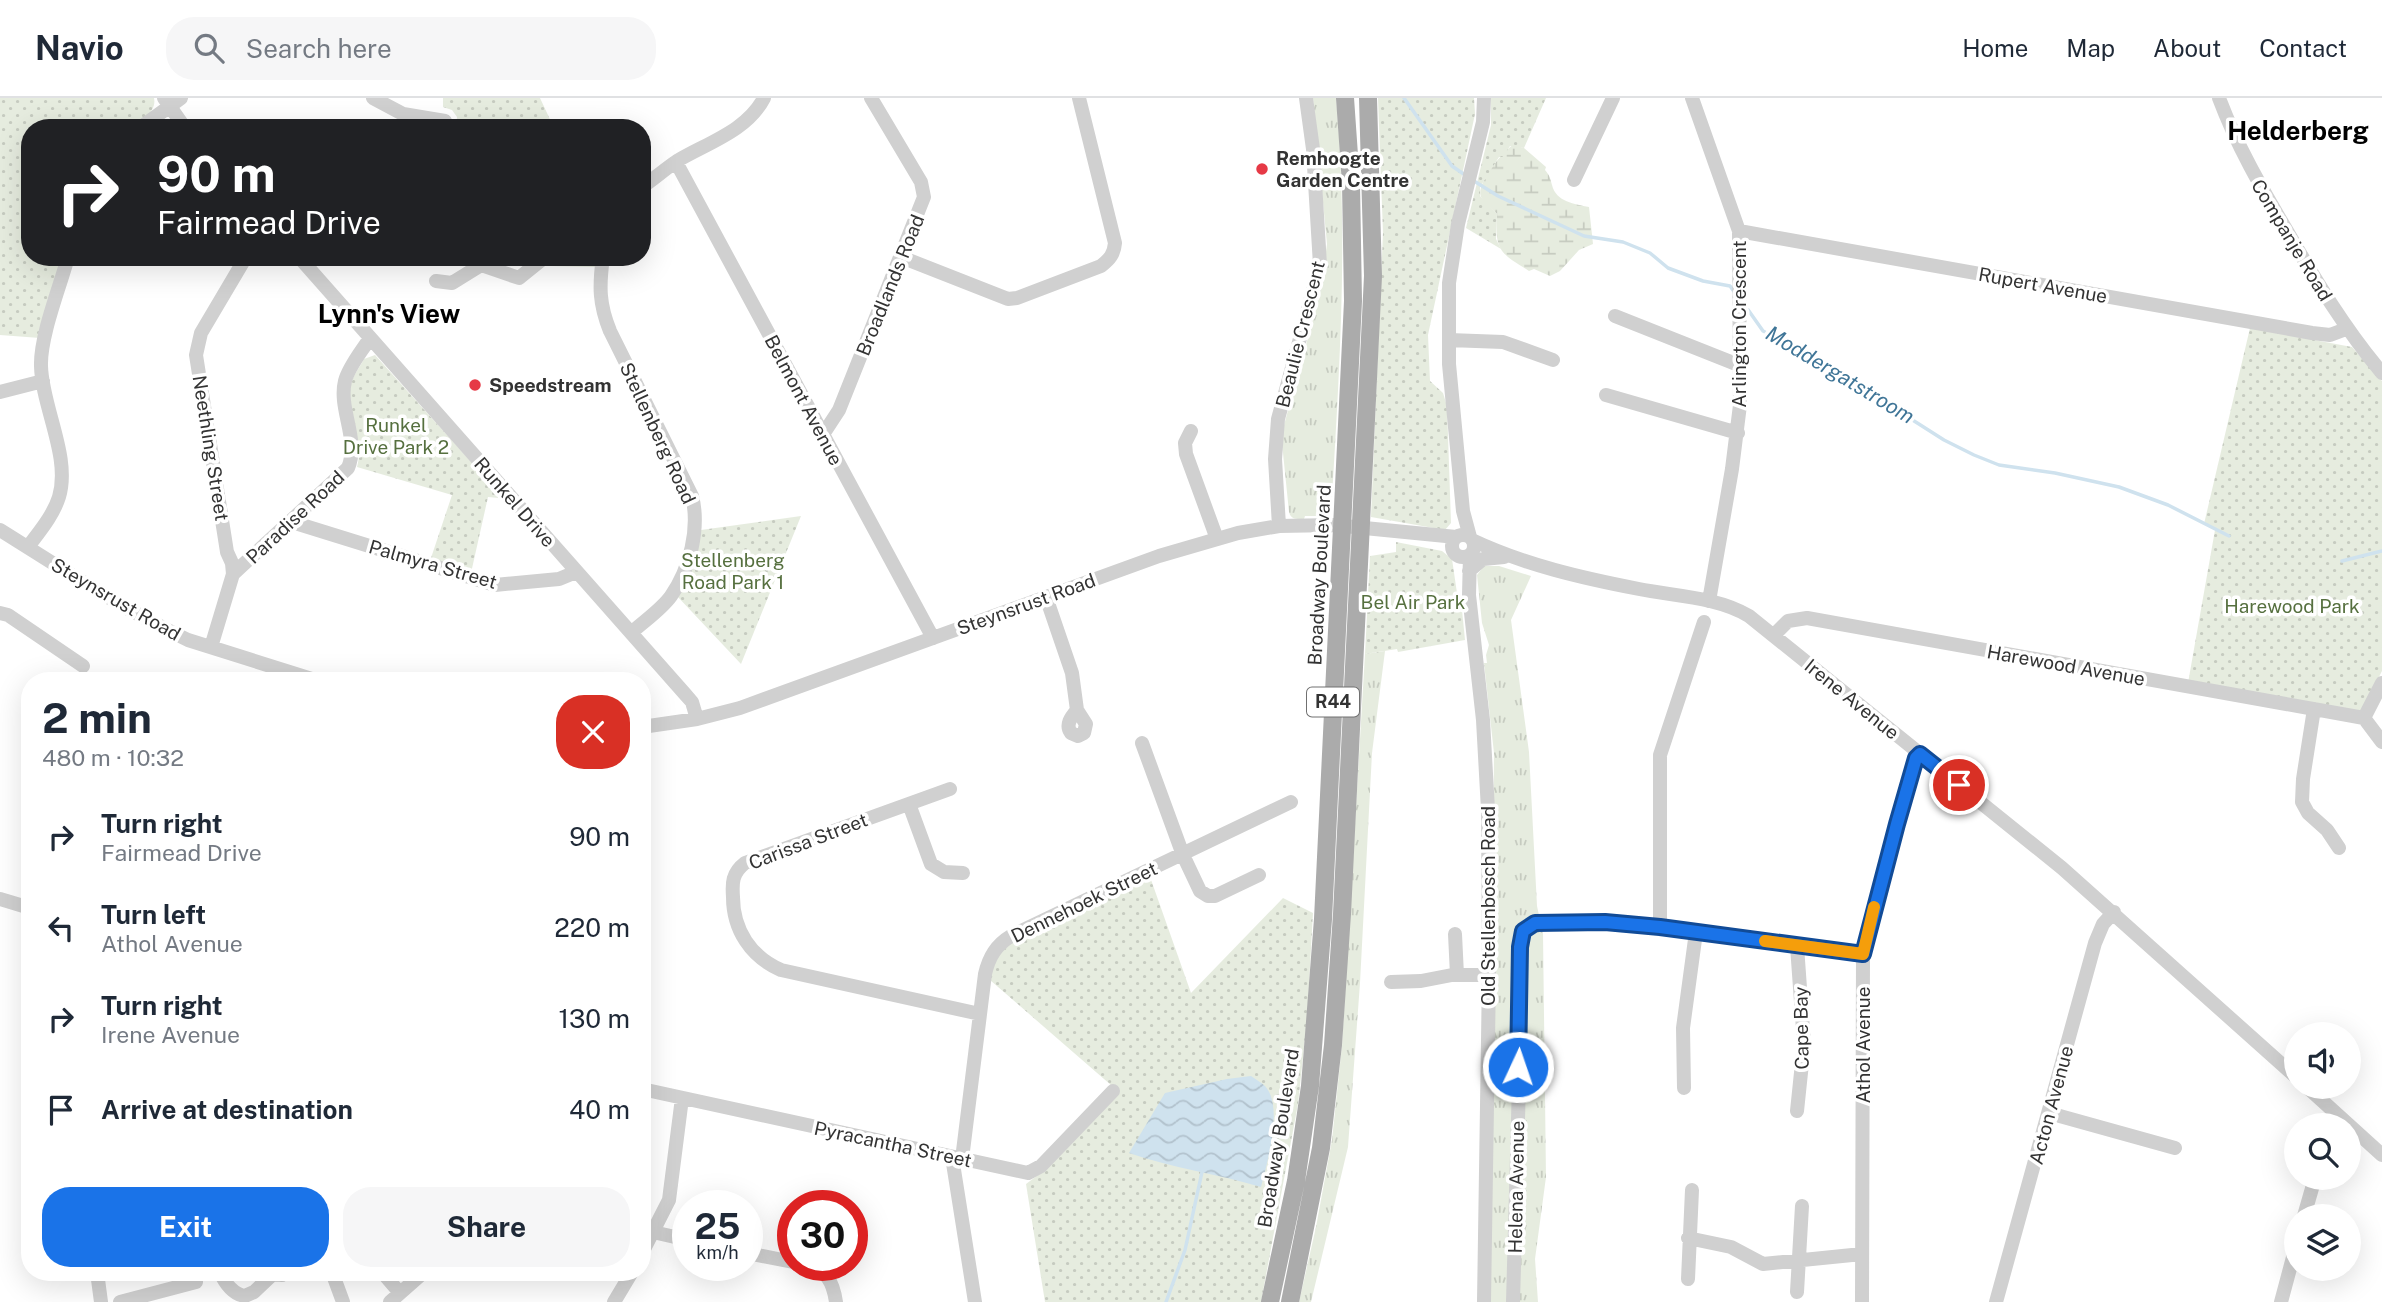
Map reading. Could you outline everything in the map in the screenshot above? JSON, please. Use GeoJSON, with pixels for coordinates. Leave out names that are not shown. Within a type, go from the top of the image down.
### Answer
{"type":"FeatureCollection","features":[{"type":"Feature","properties":{"kind":"main road","name":"Broadway Boulevard"},"geometry":{"type":"LineString","coordinates":[[1270,1302],[1296,1181],[1308,1098],[1323,919],[1353,301],[1351,184],[1345,98]]}},
{"type":"Feature","properties":{"kind":"main road","name":"Broadway Boulevard"},"geometry":{"type":"LineString","coordinates":[[1290,1302],[1321,1148],[1333,1045],[1342,914],[1373,276],[1374,227],[1368,98]]}},
{"type":"Feature","properties":{"kind":"street"},"geometry":{"type":"LineString","coordinates":[[373,98],[403,114],[433,119]]}},
{"type":"Feature","properties":{"kind":"street"},"geometry":{"type":"LineString","coordinates":[[651,180],[676,162],[738,127],[752,116],[764,98]]}},
{"type":"Feature","properties":{"kind":"street","name":"Broadlands Road"},"geometry":{"type":"LineString","coordinates":[[822,436],[839,410],[922,206],[921,182],[871,98]]}},
{"type":"Feature","properties":{"kind":"street"},"geometry":{"type":"LineString","coordinates":[[901,257],[1008,299],[1101,267],[1110,259],[1115,251],[1115,243],[1079,98]]}},
{"type":"Feature","properties":{"kind":"street","name":"Beaulie Crescent"},"geometry":{"type":"LineString","coordinates":[[1287,526],[1275,458],[1278,419],[1320,265],[1313,149],[1306,98]]}},
{"type":"Feature","properties":{"kind":"street","name":"Old Stellenbosch Road"},"geometry":{"type":"LineString","coordinates":[[1469,594],[1469,571],[1463,546],[1464,518],[1449,340],[1449,283],[1452,253],[1483,122],[1485,98]]}},
{"type":"Feature","properties":{"kind":"street"},"geometry":{"type":"LineString","coordinates":[[1574,180],[1613,98]]}},
{"type":"Feature","properties":{"kind":"street","name":"Arlington Crescent"},"geometry":{"type":"LineString","coordinates":[[1692,98],[1739,231],[1741,366],[1738,433],[1709,601]]}},
{"type":"Feature","properties":{"kind":"street","name":"Companje Road"},"geometry":{"type":"LineString","coordinates":[[2219,98],[2245,160],[2346,329],[2379,364]]}},
{"type":"Feature","properties":{"kind":"street"},"geometry":{"type":"LineString","coordinates":[[150,119],[171,101],[180,119]]}},
{"type":"Feature","properties":{"kind":"street","name":"Belmont Avenue"},"geometry":{"type":"LineString","coordinates":[[676,162],[933,638]]}},
{"type":"Feature","properties":{"kind":"street","name":"Rupert Avenue"},"geometry":{"type":"LineString","coordinates":[[1739,231],[2312,333],[2330,335],[2346,329]]}},
{"type":"Feature","properties":{"kind":"street"},"geometry":{"type":"LineString","coordinates":[[28,547],[53,511],[61,488],[60,457],[41,367],[43,346],[65,266]]}},
{"type":"Feature","properties":{"kind":"street","name":"Neethling Street"},"geometry":{"type":"LineString","coordinates":[[233,574],[225,542],[196,355],[201,333],[241,266]]}},
{"type":"Feature","properties":{"kind":"street","name":"Runkel Drive"},"geometry":{"type":"LineString","coordinates":[[307,266],[692,702],[696,719]]}},
{"type":"Feature","properties":{"kind":"street"},"geometry":{"type":"LineString","coordinates":[[436,281],[452,283],[479,266]]}},
{"type":"Feature","properties":{"kind":"street"},"geometry":{"type":"LineString","coordinates":[[484,266],[519,278],[534,266]]}},
{"type":"Feature","properties":{"kind":"street","name":"Stellenberg Road"},"geometry":{"type":"LineString","coordinates":[[602,266],[600,298],[610,331],[692,496],[695,510],[694,535],[677,586],[660,608],[631,633]]}},
{"type":"Feature","properties":{"kind":"street"},"geometry":{"type":"LineString","coordinates":[[1615,316],[1741,366]]}},
{"type":"Feature","properties":{"kind":"street","name":"Paradise Road"},"geometry":{"type":"LineString","coordinates":[[233,574],[343,474],[351,462],[352,447],[344,394],[345,382],[370,338]]}},
{"type":"Feature","properties":{"kind":"street"},"geometry":{"type":"LineString","coordinates":[[1449,340],[1503,342],[1553,360]]}},
{"type":"Feature","properties":{"kind":"street"},"geometry":{"type":"LineString","coordinates":[[0,393],[43,382]]}},
{"type":"Feature","properties":{"kind":"street","name":"Arlington Crescent"},"geometry":{"type":"LineString","coordinates":[[1606,395],[1738,433]]}},
{"type":"Feature","properties":{"kind":"street"},"geometry":{"type":"LineString","coordinates":[[1191,431],[1185,443],[1186,454],[1216,539]]}},
{"type":"Feature","properties":{"kind":"street","name":"Old Stellenbosch Road"},"geometry":{"type":"LineString","coordinates":[[1458,463],[1455,475],[1481,707],[1488,799],[1485,1302]]}},
{"type":"Feature","properties":{"kind":"street"},"geometry":{"type":"LineString","coordinates":[[1461,487],[1473,525],[1489,548]]}},
{"type":"Feature","properties":{"kind":"street","name":"Palmyra Street"},"geometry":{"type":"LineString","coordinates":[[292,522],[483,582],[505,584],[559,579],[576,572]]}},
{"type":"Feature","properties":{"kind":"street","name":"Steynsrust Road"},"geometry":{"type":"LineString","coordinates":[[651,726],[696,719],[740,708],[1159,556],[1216,539],[1287,526],[1345,526],[1418,534],[1463,546]]}},
{"type":"Feature","properties":{"kind":"street","name":"Steynsrust Road"},"geometry":{"type":"LineString","coordinates":[[0,530],[142,617],[188,640],[290,672]]}},
{"type":"Feature","properties":{"kind":"street","name":"Irene Avenue"},"geometry":{"type":"LineString","coordinates":[[1463,546],[1489,548],[1510,558]]}},
{"type":"Feature","properties":{"kind":"street","name":"Irene Avenue"},"geometry":{"type":"LineString","coordinates":[[1463,546],[1609,583],[1709,601],[1742,611],[2114,912],[2284,1066]]}},
{"type":"Feature","properties":{"kind":"street"},"geometry":{"type":"LineString","coordinates":[[1469,571],[1483,559],[1510,558]]}},
{"type":"Feature","properties":{"kind":"street"},"geometry":{"type":"LineString","coordinates":[[211,647],[233,574]]}},
{"type":"Feature","properties":{"kind":"street"},"geometry":{"type":"LineString","coordinates":[[1046,597],[1072,673],[1077,710]]}},
{"type":"Feature","properties":{"kind":"street"},"geometry":{"type":"LineString","coordinates":[[0,613],[8,615],[83,666]]}},
{"type":"Feature","properties":{"kind":"street","name":"Harewood Avenue"},"geometry":{"type":"LineString","coordinates":[[1774,635],[1788,621],[1807,618],[2364,718]]}},
{"type":"Feature","properties":{"kind":"street"},"geometry":{"type":"LineString","coordinates":[[1704,622],[1660,755],[1660,927],[1863,954]]}},
{"type":"Feature","properties":{"kind":"street"},"geometry":{"type":"LineString","coordinates":[[2382,683],[2364,718],[2382,741]]}},
{"type":"Feature","properties":{"kind":"street"},"geometry":{"type":"LineString","coordinates":[[2314,709],[2302,779],[2302,802],[2308,813],[2327,830],[2339,848]]}},
{"type":"Feature","properties":{"kind":"street"},"geometry":{"type":"LineString","coordinates":[[1142,743],[1182,855],[1200,891],[1208,896],[1215,896],[1259,875]]}},
{"type":"Feature","properties":{"kind":"street","name":"Athol Avenue"},"geometry":{"type":"LineString","coordinates":[[1867,1301],[1863,1254],[1863,954],[1910,774],[1920,754]]}},
{"type":"Feature","properties":{"kind":"street","name":"Carissa Street"},"geometry":{"type":"LineString","coordinates":[[950,789],[745,863],[736,872],[732,884],[733,913],[737,927],[768,965],[980,1014]]}},
{"type":"Feature","properties":{"kind":"street","name":"Dennehoek Street"},"geometry":{"type":"LineString","coordinates":[[975,1302],[957,1158],[987,965],[994,951],[1004,940],[1291,802]]}},
{"type":"Feature","properties":{"kind":"street"},"geometry":{"type":"LineString","coordinates":[[909,804],[931,864],[944,872],[963,873]]}},
{"type":"Feature","properties":{"kind":"street"},"geometry":{"type":"LineString","coordinates":[[0,899],[21,905]]}},
{"type":"Feature","properties":{"kind":"street","name":"Acton Avenue"},"geometry":{"type":"LineString","coordinates":[[1996,1302],[2095,943],[2103,924],[2114,912]]}},
{"type":"Feature","properties":{"kind":"street","name":"Helena Avenue"},"geometry":{"type":"LineString","coordinates":[[1513,1302],[1520,947],[1523,931],[1535,923],[1605,922],[1660,927]]}},
{"type":"Feature","properties":{"kind":"street"},"geometry":{"type":"LineString","coordinates":[[1684,1088],[1684,1028],[1696,932]]}},
{"type":"Feature","properties":{"kind":"street"},"geometry":{"type":"LineString","coordinates":[[1455,934],[1457,975]]}},
{"type":"Feature","properties":{"kind":"street","name":"Cape Bay"},"geometry":{"type":"LineString","coordinates":[[1797,946],[1804,1044],[1797,1111]]}},
{"type":"Feature","properties":{"kind":"street"},"geometry":{"type":"LineString","coordinates":[[1391,982],[1421,981],[1457,975],[1489,975]]}},
{"type":"Feature","properties":{"kind":"street"},"geometry":{"type":"LineString","coordinates":[[1488,1067],[1518,1067]]}},
{"type":"Feature","properties":{"kind":"street","name":"Pyracantha Street"},"geometry":{"type":"LineString","coordinates":[[651,1091],[1033,1172],[1113,1091]]}},
{"type":"Feature","properties":{"kind":"street"},"geometry":{"type":"LineString","coordinates":[[651,1236],[667,1207],[671,1192],[682,1098]]}},
{"type":"Feature","properties":{"kind":"street"},"geometry":{"type":"LineString","coordinates":[[2316,1099],[2327,1113]]}},
{"type":"Feature","properties":{"kind":"street"},"geometry":{"type":"LineString","coordinates":[[2049,1113],[2175,1148]]}},
{"type":"Feature","properties":{"kind":"street"},"geometry":{"type":"LineString","coordinates":[[2361,1140],[2382,1155]]}},
{"type":"Feature","properties":{"kind":"street"},"geometry":{"type":"LineString","coordinates":[[1688,1279],[1692,1190]]}},
{"type":"Feature","properties":{"kind":"street"},"geometry":{"type":"LineString","coordinates":[[1797,1292],[1802,1206]]}},
{"type":"Feature","properties":{"kind":"street"},"geometry":{"type":"LineString","coordinates":[[653,1232],[672,1236]]}},
{"type":"Feature","properties":{"kind":"street"},"geometry":{"type":"LineString","coordinates":[[1688,1238],[1731,1247],[1763,1264],[1863,1254]]}},
{"type":"Feature","properties":{"kind":"street"},"geometry":{"type":"LineString","coordinates":[[98,1281],[101,1302]]}},
{"type":"Feature","properties":{"kind":"street"},"geometry":{"type":"LineString","coordinates":[[226,1281],[236,1293],[245,1296],[267,1281]]}},
{"type":"Feature","properties":{"kind":"street"},"geometry":{"type":"LineString","coordinates":[[335,1281],[343,1302]]}},
{"type":"Feature","properties":{"kind":"street"},"geometry":{"type":"LineString","coordinates":[[387,1281],[395,1297],[414,1281]]}},
{"type":"Feature","properties":{"kind":"street"},"geometry":{"type":"LineString","coordinates":[[614,1302],[627,1281]]}},
{"type":"Feature","properties":{"kind":"street"},"geometry":{"type":"LineString","coordinates":[[831,1281],[836,1302]]}},
{"type":"Feature","properties":{"kind":"street"},"geometry":{"type":"LineString","coordinates":[[2280,1302],[2286,1281]]}},
{"type":"Feature","properties":{"kind":"street"},"geometry":{"type":"LineString","coordinates":[[120,1302],[196,1282]]}},
{"type":"Feature","properties":{"kind":"green space"},"geometry":{"type":"Polygon","coordinates":[[[0,98],[154,98],[151,112],[144,119],[21,119],[21,266],[60,266],[40,338],[0,335],[0,98]]]}},
{"type":"Feature","properties":{"kind":"green space"},"geometry":{"type":"Polygon","coordinates":[[[443,98],[540,98],[550,119],[457,119],[452,110],[443,107],[443,98]]]}},
{"type":"Feature","properties":{"kind":"green space"},"geometry":{"type":"Polygon","coordinates":[[[1313,98],[1336,98],[1342,203],[1341,307],[1331,516],[1305,516],[1304,519],[1299,519],[1293,518],[1289,512],[1282,443],[1284,425],[1320,294],[1327,244],[1313,98]]]}},
{"type":"Feature","properties":{"kind":"green space"},"geometry":{"type":"Polygon","coordinates":[[[1378,98],[1474,98],[1475,114],[1428,335],[1430,381],[1443,393],[1447,406],[1451,523],[1445,530],[1371,517],[1383,233],[1378,98]]]}},
{"type":"Feature","properties":{"kind":"green space"},"geometry":{"type":"Polygon","coordinates":[[[1491,98],[1546,98],[1524,148],[1510,146],[1503,157],[1499,157],[1480,187],[1480,196],[1497,214],[1496,239],[1501,249],[1466,228],[1491,125],[1491,98]]]}},
{"type":"Feature","properties":{"kind":"green space"},"geometry":{"type":"Polygon","coordinates":[[[1513,145],[1524,148],[1546,167],[1554,191],[1562,199],[1589,207],[1593,244],[1579,250],[1560,271],[1550,276],[1534,269],[1529,271],[1505,254],[1498,243],[1497,214],[1481,197],[1480,192],[1486,177],[1513,145]]]}},
{"type":"Feature","properties":{"kind":"green space","name":"Harewood Park"},"geometry":{"type":"Polygon","coordinates":[[[2250,328],[2352,347],[2382,381],[2382,671],[2359,712],[2188,683],[2215,530],[2204,524],[2250,328]]]}},
{"type":"Feature","properties":{"kind":"green space","name":"Runkel Drive Park 2"},"geometry":{"type":"Polygon","coordinates":[[[375,355],[500,494],[499,498],[488,497],[471,573],[430,561],[452,495],[357,467],[358,446],[349,394],[353,377],[364,359],[375,355]]]}},
{"type":"Feature","properties":{"kind":"green space","name":"Stellenberg Road Park 1"},"geometry":{"type":"Polygon","coordinates":[[[801,516],[741,664],[677,596],[701,530],[801,516]]]}},
{"type":"Feature","properties":{"kind":"green space","name":"Bel Air Park"},"geometry":{"type":"Polygon","coordinates":[[[1396,542],[1442,551],[1452,559],[1458,600],[1461,600],[1465,640],[1398,652],[1397,649],[1365,654],[1370,556],[1396,552],[1396,542]]]}},
{"type":"Feature","properties":{"kind":"green space"},"geometry":{"type":"Polygon","coordinates":[[[1484,566],[1499,566],[1531,576],[1511,620],[1529,752],[1537,906],[1543,934],[1546,1177],[1535,1259],[1538,1302],[1490,1302],[1494,753],[1484,663],[1487,663],[1489,645],[1482,623],[1477,575],[1484,566]]]}},
{"type":"Feature","properties":{"kind":"green space"},"geometry":{"type":"Polygon","coordinates":[[[1385,651],[1372,753],[1348,1147],[1311,1302],[1299,1302],[1332,1140],[1342,1045],[1365,654],[1385,651]]]}},
{"type":"Feature","properties":{"kind":"green space"},"geometry":{"type":"Polygon","coordinates":[[[1149,874],[1191,993],[1283,898],[1313,913],[1307,1020],[1298,1104],[1261,1302],[1045,1302],[1026,1184],[1119,1092],[990,980],[990,973],[1003,947],[1149,874]]]}},
{"type":"Feature","properties":{"kind":"water"},"geometry":{"type":"Polygon","coordinates":[[[1251,1076],[1265,1086],[1271,1095],[1273,1107],[1272,1135],[1261,1187],[1129,1153],[1165,1093],[1251,1076]]]}},
{"type":"Feature","properties":{"kind":"waterway","name":"Moddergatstroom"},"geometry":{"type":"LineString","coordinates":[[1404,98],[1452,166],[1465,175]]}},
{"type":"Feature","properties":{"kind":"waterway","name":"Moddergatstroom"},"geometry":{"type":"LineString","coordinates":[[1474,181],[1498,196],[1584,236],[1623,242],[1650,253],[1668,268],[1703,281],[1730,286],[1735,293]]}},
{"type":"Feature","properties":{"kind":"waterway","name":"Moddergatstroom"},"geometry":{"type":"LineString","coordinates":[[1744,304],[1763,331],[1857,380],[1889,405],[1944,440],[1974,455],[1999,465],[2055,473],[2119,487],[2168,505],[2229,536]]}},
{"type":"Feature","properties":{"kind":"waterway"},"geometry":{"type":"LineString","coordinates":[[2342,561],[2382,551]]}},
{"type":"Feature","properties":{"kind":"waterway"},"geometry":{"type":"LineString","coordinates":[[1166,1302],[1185,1250],[1202,1172]]}},
{"type":"Feature","properties":{"kind":"slow traffic"},"geometry":{"type":"LineString","coordinates":[[1765,941],[1863,954],[1874,907]]}},
{"type":"Feature","properties":{"kind":"place","name":"Remhoogte Garden Centre"},"geometry":{"type":"Point","coordinates":[1262,169]}},
{"type":"Feature","properties":{"kind":"place","name":"Speedstream"},"geometry":{"type":"Point","coordinates":[475,385]}},
{"type":"Feature","properties":{"kind":"district","name":"Helderberg"},"geometry":{"type":"Point","coordinates":[2298,131]}},
{"type":"Feature","properties":{"kind":"district","name":"Lynn's View"},"geometry":{"type":"Point","coordinates":[389,314]}},
{"type":"Feature","properties":{"kind":"route"},"geometry":{"type":"LineString","coordinates":[[1518,1067],[1520,947],[1523,931],[1528,926],[1551,922],[1624,923],[1863,954],[1916,758],[1920,754],[1959,785]]}}]}
